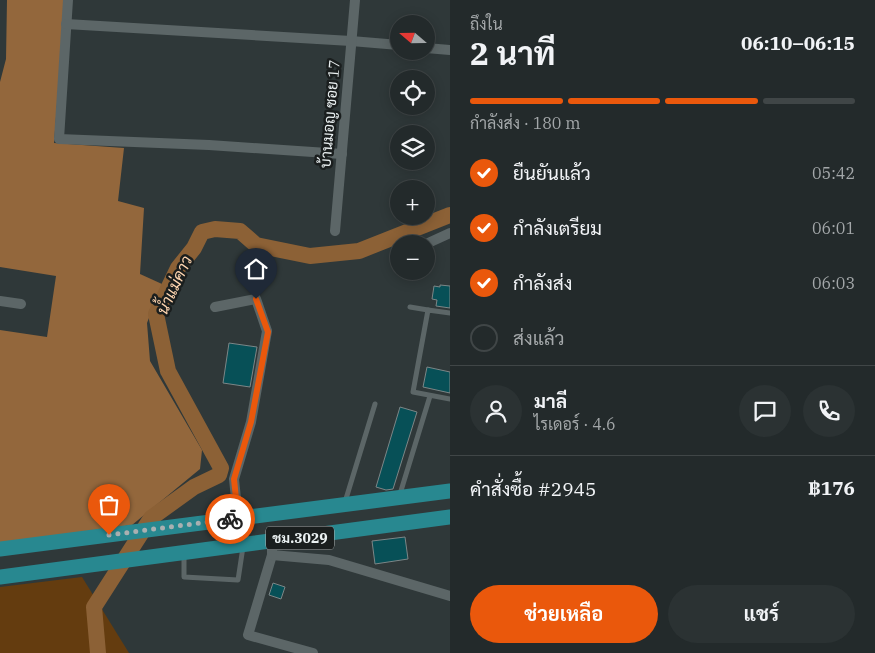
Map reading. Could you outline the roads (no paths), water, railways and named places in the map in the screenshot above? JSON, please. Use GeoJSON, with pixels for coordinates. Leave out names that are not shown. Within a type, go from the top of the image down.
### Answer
{"type":"FeatureCollection","features":[{"type":"Feature","properties":{"kind":"main road","name":"ชม.3029"},"geometry":{"type":"LineString","coordinates":[[0,549],[450,491]]}},
{"type":"Feature","properties":{"kind":"main road","name":"ชม.3029"},"geometry":{"type":"LineString","coordinates":[[0,576],[243,545],[272,548],[450,517]]}},
{"type":"Feature","properties":{"kind":"street"},"geometry":{"type":"LineString","coordinates":[[68,0],[59,139],[209,145],[342,154]]}},
{"type":"Feature","properties":{"kind":"street","name":"บ้านมอญ ซอย 17"},"geometry":{"type":"LineString","coordinates":[[335,231],[355,0]]}},
{"type":"Feature","properties":{"kind":"street"},"geometry":{"type":"LineString","coordinates":[[66,24],[390,44]]}},
{"type":"Feature","properties":{"kind":"street"},"geometry":{"type":"LineString","coordinates":[[435,49],[450,50]]}},
{"type":"Feature","properties":{"kind":"street"},"geometry":{"type":"LineString","coordinates":[[435,240],[450,233]]}},
{"type":"Feature","properties":{"kind":"street"},"geometry":{"type":"LineString","coordinates":[[215,307],[256,299],[268,332],[251,422],[234,479],[238,518]]}},
{"type":"Feature","properties":{"kind":"street"},"geometry":{"type":"LineString","coordinates":[[0,301],[21,304]]}},
{"type":"Feature","properties":{"kind":"street"},"geometry":{"type":"LineString","coordinates":[[313,653],[248,635],[272,548],[329,560],[450,596]]}},
{"type":"Feature","properties":{"kind":"lane"},"geometry":{"type":"LineString","coordinates":[[410,307],[450,313]]}},
{"type":"Feature","properties":{"kind":"lane"},"geometry":{"type":"LineString","coordinates":[[428,310],[413,392],[450,399]]}},
{"type":"Feature","properties":{"kind":"lane"},"geometry":{"type":"LineString","coordinates":[[400,497],[430,396]]}},
{"type":"Feature","properties":{"kind":"lane"},"geometry":{"type":"LineString","coordinates":[[344,505],[375,404]]}},
{"type":"Feature","properties":{"kind":"lane"},"geometry":{"type":"LineString","coordinates":[[184,553],[184,577],[238,580],[243,545]]}},
{"type":"Feature","properties":{"kind":"waterway","name":"น้ำแม่คาว"},"geometry":{"type":"LineString","coordinates":[[98,653],[94,607],[151,518],[194,487],[219,475],[221,468],[168,371],[156,314],[178,268],[194,248],[202,232],[215,229],[240,231],[256,245],[310,256],[359,251],[450,215]]}}]}
